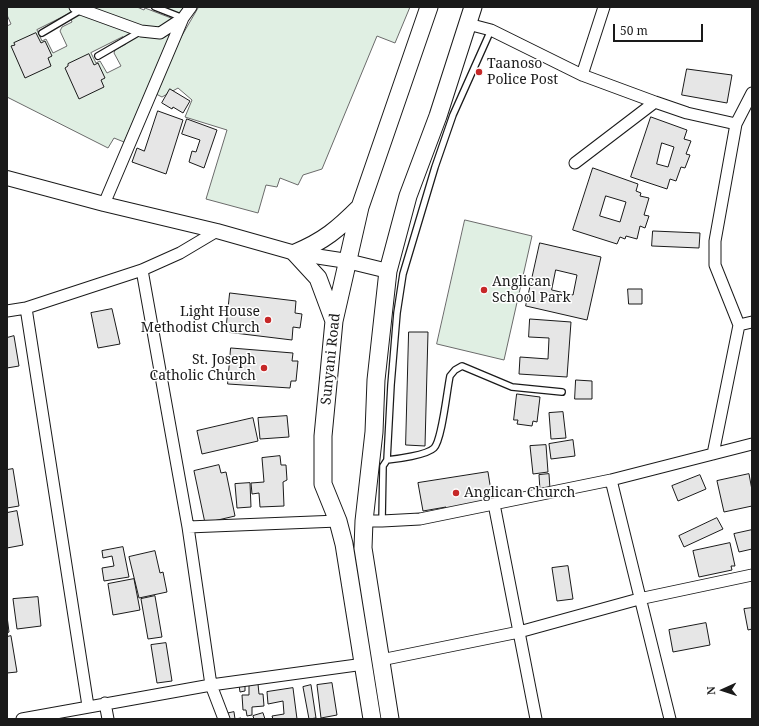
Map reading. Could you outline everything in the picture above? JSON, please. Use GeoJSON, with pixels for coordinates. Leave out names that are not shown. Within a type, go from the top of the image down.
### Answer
{"type":"FeatureCollection","features":[{"type":"Feature","properties":{"kind":"main road","name":"Sunyani Road"},"geometry":{"type":"LineString","coordinates":[[372,719],[344,544],[338,521],[323,484],[323,436],[334,321],[360,207],[429,7]]}},
{"type":"Feature","properties":{"kind":"main road"},"geometry":{"type":"LineString","coordinates":[[390,719],[363,548],[364,520],[374,432],[376,380],[388,271],[408,196],[438,116],[473,7]]}},
{"type":"Feature","properties":{"kind":"main road"},"geometry":{"type":"LineString","coordinates":[[334,321],[318,278],[295,253],[310,247],[332,234],[360,207]]}},
{"type":"Feature","properties":{"kind":"street"},"geometry":{"type":"LineString","coordinates":[[104,204],[183,18],[191,7]]}},
{"type":"Feature","properties":{"kind":"street"},"geometry":{"type":"LineString","coordinates":[[582,74],[604,7]]}},
{"type":"Feature","properties":{"kind":"street"},"geometry":{"type":"LineString","coordinates":[[79,8],[96,10],[141,31],[160,33],[183,18]]}},
{"type":"Feature","properties":{"kind":"street"},"geometry":{"type":"LineString","coordinates":[[468,24],[491,30],[582,74],[655,102],[687,113],[736,124]]}},
{"type":"Feature","properties":{"kind":"street"},"geometry":{"type":"LineString","coordinates":[[712,454],[739,325],[714,265],[714,242],[736,124],[752,93]]}},
{"type":"Feature","properties":{"kind":"street"},"geometry":{"type":"LineString","coordinates":[[575,163],[655,102]]}},
{"type":"Feature","properties":{"kind":"street"},"geometry":{"type":"LineString","coordinates":[[7,178],[104,204],[217,231],[295,253],[347,261],[388,271]]}},
{"type":"Feature","properties":{"kind":"street"},"geometry":{"type":"LineString","coordinates":[[7,311],[26,308],[142,270],[180,252],[217,231]]}},
{"type":"Feature","properties":{"kind":"street"},"geometry":{"type":"LineString","coordinates":[[142,270],[188,527],[211,685],[224,719]]}},
{"type":"Feature","properties":{"kind":"street"},"geometry":{"type":"LineString","coordinates":[[26,308],[88,706]]}},
{"type":"Feature","properties":{"kind":"street"},"geometry":{"type":"LineString","coordinates":[[739,325],[752,322]]}},
{"type":"Feature","properties":{"kind":"street"},"geometry":{"type":"LineString","coordinates":[[364,520],[382,521],[420,519],[610,480],[752,444]]}},
{"type":"Feature","properties":{"kind":"street"},"geometry":{"type":"LineString","coordinates":[[610,480],[670,719]]}},
{"type":"Feature","properties":{"kind":"street"},"geometry":{"type":"LineString","coordinates":[[494,504],[536,719]]}},
{"type":"Feature","properties":{"kind":"street"},"geometry":{"type":"LineString","coordinates":[[188,527],[338,521]]}},
{"type":"Feature","properties":{"kind":"street"},"geometry":{"type":"LineString","coordinates":[[381,660],[519,632],[639,599],[752,576]]}},
{"type":"Feature","properties":{"kind":"street"},"geometry":{"type":"LineString","coordinates":[[22,719],[211,685],[364,664]]}},
{"type":"Feature","properties":{"kind":"street"},"geometry":{"type":"LineString","coordinates":[[105,703],[108,719]]}},
{"type":"Feature","properties":{"kind":"lane"},"geometry":{"type":"LineString","coordinates":[[155,7],[183,18]]}},
{"type":"Feature","properties":{"kind":"lane"},"geometry":{"type":"LineString","coordinates":[[42,33],[79,8]]}},
{"type":"Feature","properties":{"kind":"lane"},"geometry":{"type":"LineString","coordinates":[[382,521],[383,466],[386,460],[397,313],[403,274],[435,167],[453,115],[491,30]]}},
{"type":"Feature","properties":{"kind":"lane"},"geometry":{"type":"LineString","coordinates":[[98,56],[141,31]]}},
{"type":"Feature","properties":{"kind":"lane"},"geometry":{"type":"LineString","coordinates":[[386,460],[426,453],[434,447],[440,433],[450,376],[455,370],[462,366],[512,387],[562,392]]}},
{"type":"Feature","properties":{"kind":"green space"},"geometry":{"type":"Polygon","coordinates":[[[7,7],[137,7],[144,10],[145,8],[171,18],[168,23],[174,31],[124,142],[114,138],[108,148],[7,97],[7,26],[11,24],[7,15],[7,7]],[[69,14],[37,30],[42,41],[46,39],[53,53],[67,46],[60,31],[62,27],[72,22],[69,14]],[[123,37],[91,53],[96,63],[100,61],[107,73],[121,66],[114,53],[115,50],[126,44],[123,37]]]}},
{"type":"Feature","properties":{"kind":"green space"},"geometry":{"type":"Polygon","coordinates":[[[160,7],[184,7],[179,13],[160,7]]]}},
{"type":"Feature","properties":{"kind":"green space"},"geometry":{"type":"Polygon","coordinates":[[[199,7],[410,7],[395,43],[377,36],[322,169],[303,175],[298,185],[280,178],[277,187],[266,185],[258,213],[206,199],[227,130],[185,117],[192,100],[178,88],[162,97],[154,93],[173,51],[199,7]]]}},
{"type":"Feature","properties":{"kind":"green space","name":"Anglican School Park"},"geometry":{"type":"Polygon","coordinates":[[[465,220],[532,236],[504,360],[437,344],[465,220]]]}},
{"type":"Feature","properties":{"kind":"building"},"geometry":{"type":"Polygon","coordinates":[[[36,33],[41,43],[45,41],[52,56],[48,58],[51,66],[25,78],[11,46],[15,45],[14,43],[36,33]]]}},
{"type":"Feature","properties":{"kind":"building"},"geometry":{"type":"Polygon","coordinates":[[[89,54],[94,65],[98,63],[105,78],[101,80],[104,87],[79,99],[65,68],[68,64],[89,54]]]}},
{"type":"Feature","properties":{"kind":"building"},"geometry":{"type":"Polygon","coordinates":[[[687,69],[732,75],[727,103],[682,95],[687,69]]]}},
{"type":"Feature","properties":{"kind":"building"},"geometry":{"type":"Polygon","coordinates":[[[170,89],[190,101],[183,113],[162,103],[170,89]]]}},
{"type":"Feature","properties":{"kind":"building"},"geometry":{"type":"Polygon","coordinates":[[[158,111],[183,120],[166,174],[132,162],[137,148],[144,151],[158,111]]]}},
{"type":"Feature","properties":{"kind":"building"},"geometry":{"type":"Polygon","coordinates":[[[651,117],[687,130],[684,139],[691,141],[686,154],[690,155],[685,168],[681,167],[676,181],[670,179],[667,189],[631,177],[651,117]],[[662,143],[657,164],[668,167],[674,147],[662,143]]]}},
{"type":"Feature","properties":{"kind":"building"},"geometry":{"type":"Polygon","coordinates":[[[187,119],[217,130],[204,168],[189,162],[192,151],[196,152],[200,140],[182,134],[187,119]]]}},
{"type":"Feature","properties":{"kind":"building"},"geometry":{"type":"Polygon","coordinates":[[[593,168],[638,184],[636,191],[641,193],[640,196],[649,198],[644,215],[649,216],[645,228],[640,226],[637,239],[626,236],[625,239],[620,237],[617,244],[573,230],[593,168]],[[606,196],[600,216],[620,222],[626,202],[606,196]]]}},
{"type":"Feature","properties":{"kind":"building"},"geometry":{"type":"Polygon","coordinates":[[[653,231],[700,233],[699,248],[652,246],[653,231]]]}},
{"type":"Feature","properties":{"kind":"building"},"geometry":{"type":"Polygon","coordinates":[[[540,243],[601,257],[587,320],[526,306],[540,243]],[[556,270],[552,290],[573,295],[577,275],[556,270]]]}},
{"type":"Feature","properties":{"kind":"building"},"geometry":{"type":"Polygon","coordinates":[[[628,289],[642,289],[642,304],[629,304],[628,289]]]}},
{"type":"Feature","properties":{"kind":"building"},"geometry":{"type":"Polygon","coordinates":[[[230,293],[296,301],[295,313],[302,314],[300,328],[293,327],[292,340],[226,332],[230,293]]]}},
{"type":"Feature","properties":{"kind":"building"},"geometry":{"type":"Polygon","coordinates":[[[112,309],[120,344],[98,348],[91,313],[112,309]]]}},
{"type":"Feature","properties":{"kind":"building"},"geometry":{"type":"Polygon","coordinates":[[[530,319],[571,322],[567,377],[519,374],[520,357],[548,359],[549,338],[529,337],[530,319]]]}},
{"type":"Feature","properties":{"kind":"building"},"geometry":{"type":"Polygon","coordinates":[[[409,332],[428,332],[425,446],[406,445],[409,332]]]}},
{"type":"Feature","properties":{"kind":"building"},"geometry":{"type":"Polygon","coordinates":[[[14,336],[19,366],[7,368],[7,338],[14,336]]]}},
{"type":"Feature","properties":{"kind":"building"},"geometry":{"type":"Polygon","coordinates":[[[231,348],[293,353],[292,361],[298,361],[296,381],[291,381],[290,388],[228,384],[231,348]]]}},
{"type":"Feature","properties":{"kind":"building"},"geometry":{"type":"Polygon","coordinates":[[[576,380],[592,381],[592,399],[575,399],[576,380]]]}},
{"type":"Feature","properties":{"kind":"building"},"geometry":{"type":"Polygon","coordinates":[[[517,394],[540,397],[537,422],[533,421],[532,426],[517,424],[518,420],[514,420],[517,394]]]}},
{"type":"Feature","properties":{"kind":"building"},"geometry":{"type":"Polygon","coordinates":[[[563,412],[566,438],[551,439],[549,413],[563,412]]]}},
{"type":"Feature","properties":{"kind":"building"},"geometry":{"type":"Polygon","coordinates":[[[287,416],[289,437],[260,439],[258,418],[287,416]]]}},
{"type":"Feature","properties":{"kind":"building"},"geometry":{"type":"Polygon","coordinates":[[[253,418],[258,441],[202,454],[197,431],[253,418]]]}},
{"type":"Feature","properties":{"kind":"building"},"geometry":{"type":"Polygon","coordinates":[[[573,440],[575,456],[551,459],[549,444],[573,440]]]}},
{"type":"Feature","properties":{"kind":"building"},"geometry":{"type":"Polygon","coordinates":[[[546,445],[548,472],[533,474],[530,446],[546,445]]]}},
{"type":"Feature","properties":{"kind":"building"},"geometry":{"type":"Polygon","coordinates":[[[280,456],[281,465],[286,465],[287,480],[283,482],[284,506],[260,507],[259,493],[252,494],[251,483],[264,482],[262,458],[280,456]]]}},
{"type":"Feature","properties":{"kind":"building"},"geometry":{"type":"Polygon","coordinates":[[[219,465],[221,473],[226,472],[235,516],[205,523],[194,471],[219,465]]]}},
{"type":"Feature","properties":{"kind":"building"},"geometry":{"type":"Polygon","coordinates":[[[13,469],[19,506],[7,508],[7,470],[13,469]]]}},
{"type":"Feature","properties":{"kind":"building","name":"Anglican Church"},"geometry":{"type":"Polygon","coordinates":[[[488,472],[493,504],[446,511],[446,507],[423,511],[418,483],[488,472]]]}},
{"type":"Feature","properties":{"kind":"building"},"geometry":{"type":"Polygon","coordinates":[[[549,474],[550,489],[540,490],[539,475],[549,474]]]}},
{"type":"Feature","properties":{"kind":"building"},"geometry":{"type":"Polygon","coordinates":[[[749,474],[752,490],[752,506],[724,512],[717,481],[749,474]]]}},
{"type":"Feature","properties":{"kind":"building"},"geometry":{"type":"Polygon","coordinates":[[[700,475],[706,489],[678,501],[672,486],[700,475]]]}},
{"type":"Feature","properties":{"kind":"building"},"geometry":{"type":"Polygon","coordinates":[[[250,483],[251,507],[237,508],[235,484],[250,483]]]}},
{"type":"Feature","properties":{"kind":"building"},"geometry":{"type":"Polygon","coordinates":[[[17,511],[23,545],[7,548],[7,513],[17,511]]]}},
{"type":"Feature","properties":{"kind":"building"},"geometry":{"type":"Polygon","coordinates":[[[717,518],[723,529],[684,547],[679,536],[717,518]]]}},
{"type":"Feature","properties":{"kind":"building"},"geometry":{"type":"Polygon","coordinates":[[[752,530],[752,549],[739,552],[734,534],[752,530]]]}},
{"type":"Feature","properties":{"kind":"building"},"geometry":{"type":"Polygon","coordinates":[[[730,543],[735,566],[731,566],[732,570],[699,577],[693,551],[730,543]]]}},
{"type":"Feature","properties":{"kind":"building"},"geometry":{"type":"Polygon","coordinates":[[[123,547],[129,577],[104,581],[102,568],[114,566],[112,556],[103,558],[102,551],[123,547]]]}},
{"type":"Feature","properties":{"kind":"building"},"geometry":{"type":"Polygon","coordinates":[[[155,551],[160,573],[163,572],[167,592],[139,598],[129,557],[155,551]]]}},
{"type":"Feature","properties":{"kind":"building"},"geometry":{"type":"Polygon","coordinates":[[[568,566],[573,599],[557,601],[552,568],[568,566]]]}},
{"type":"Feature","properties":{"kind":"building"},"geometry":{"type":"Polygon","coordinates":[[[134,579],[140,610],[113,615],[108,584],[134,579]]]}},
{"type":"Feature","properties":{"kind":"building"},"geometry":{"type":"Polygon","coordinates":[[[155,596],[162,637],[148,639],[141,599],[155,596]]]}},
{"type":"Feature","properties":{"kind":"building"},"geometry":{"type":"Polygon","coordinates":[[[38,597],[41,626],[17,629],[13,599],[38,597]]]}},
{"type":"Feature","properties":{"kind":"building"},"geometry":{"type":"Polygon","coordinates":[[[752,608],[752,629],[748,630],[744,609],[752,608]]]}},
{"type":"Feature","properties":{"kind":"building"},"geometry":{"type":"Polygon","coordinates":[[[7,616],[9,632],[7,633],[7,616]]]}},
{"type":"Feature","properties":{"kind":"building"},"geometry":{"type":"Polygon","coordinates":[[[706,623],[710,645],[673,652],[669,630],[706,623]]]}},
{"type":"Feature","properties":{"kind":"building"},"geometry":{"type":"Polygon","coordinates":[[[11,636],[17,672],[7,673],[7,637],[11,636]]]}},
{"type":"Feature","properties":{"kind":"building"},"geometry":{"type":"Polygon","coordinates":[[[166,643],[172,681],[157,683],[151,645],[166,643]]]}},
{"type":"Feature","properties":{"kind":"building"},"geometry":{"type":"Polygon","coordinates":[[[332,683],[337,715],[321,718],[317,685],[332,683]]]}},
{"type":"Feature","properties":{"kind":"building"},"geometry":{"type":"Polygon","coordinates":[[[245,684],[245,691],[240,692],[239,685],[245,684]]]}},
{"type":"Feature","properties":{"kind":"building"},"geometry":{"type":"Polygon","coordinates":[[[258,684],[259,694],[263,694],[264,706],[252,707],[252,715],[247,716],[246,710],[243,710],[242,695],[249,695],[249,685],[258,684]]]}},
{"type":"Feature","properties":{"kind":"building"},"geometry":{"type":"Polygon","coordinates":[[[311,685],[316,718],[309,719],[303,687],[311,685]]]}},
{"type":"Feature","properties":{"kind":"building"},"geometry":{"type":"Polygon","coordinates":[[[293,688],[297,719],[273,719],[272,716],[284,714],[283,701],[268,704],[267,692],[293,688]]]}},
{"type":"Feature","properties":{"kind":"building"},"geometry":{"type":"Polygon","coordinates":[[[234,712],[235,719],[226,719],[225,714],[234,712]]]}},
{"type":"Feature","properties":{"kind":"building"},"geometry":{"type":"Polygon","coordinates":[[[263,713],[265,719],[254,719],[253,716],[263,713]]]}},
{"type":"Feature","properties":{"kind":"place","name":"Taanoso Police Post"},"geometry":{"type":"Point","coordinates":[479,72]}},
{"type":"Feature","properties":{"kind":"place","name":"Anglican School Park"},"geometry":{"type":"Point","coordinates":[484,290]}},
{"type":"Feature","properties":{"kind":"place","name":"Light House Methodist Church"},"geometry":{"type":"Point","coordinates":[268,320]}},
{"type":"Feature","properties":{"kind":"place","name":"St. Joseph Catholic Church"},"geometry":{"type":"Point","coordinates":[264,368]}},
{"type":"Feature","properties":{"kind":"place","name":"Anglican Church"},"geometry":{"type":"Point","coordinates":[456,493]}}]}
